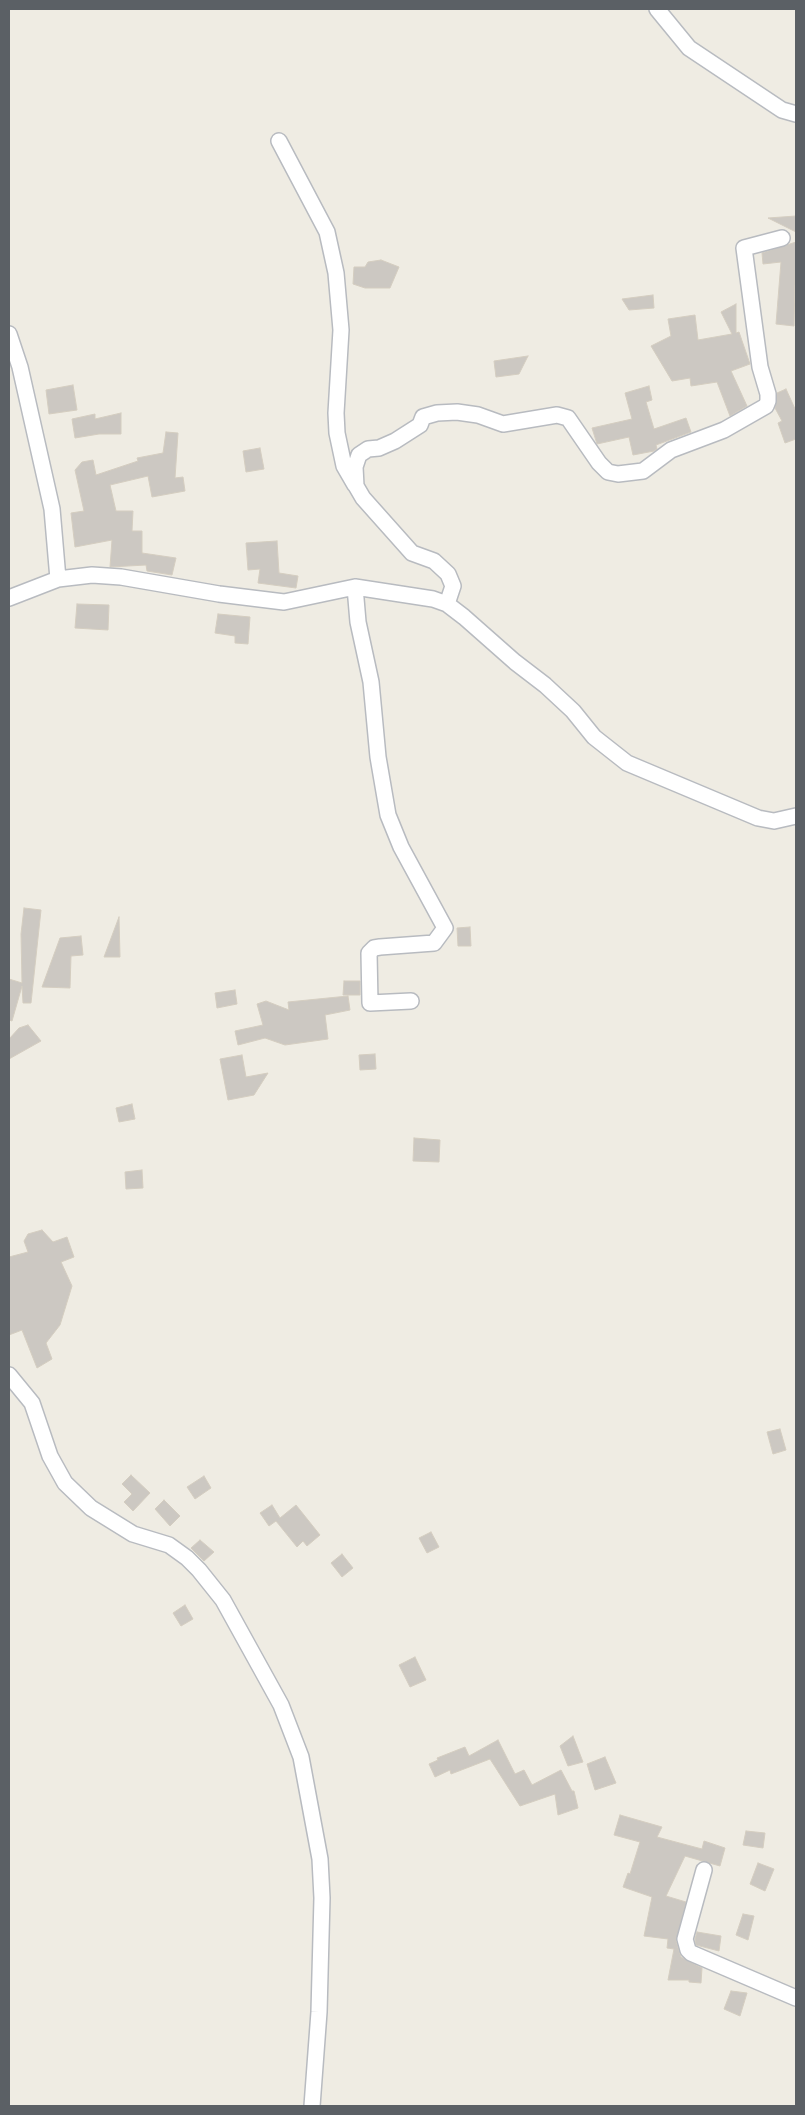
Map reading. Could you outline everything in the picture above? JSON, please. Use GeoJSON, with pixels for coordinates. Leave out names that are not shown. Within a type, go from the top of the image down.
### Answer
{"type":"FeatureCollection","features":[{"type":"Feature","properties":{"kind":"street"},"geometry":{"type":"LineString","coordinates":[[657,9],[689,48],[782,110],[796,114]]}},
{"type":"Feature","properties":{"kind":"street"},"geometry":{"type":"LineString","coordinates":[[279,141],[324,223],[336,273],[341,330],[336,413],[337,433],[344,466],[375,512],[412,553],[434,561],[448,574],[453,586],[447,604]]}},
{"type":"Feature","properties":{"kind":"street"},"geometry":{"type":"LineString","coordinates":[[356,486],[356,467],[362,451],[389,444],[415,430],[420,425],[423,417],[437,413],[457,412],[478,415],[503,424],[557,415],[567,418],[599,463],[608,472],[618,474],[643,470],[672,450],[724,430],[766,406],[768,394],[760,366],[744,248],[782,238]]}},
{"type":"Feature","properties":{"kind":"street"},"geometry":{"type":"LineString","coordinates":[[9,334],[20,367],[50,500],[58,578]]}},
{"type":"Feature","properties":{"kind":"street"},"geometry":{"type":"LineString","coordinates":[[9,598],[58,578],[92,576],[121,577],[228,596],[284,602],[356,587],[419,595],[447,604],[545,685],[573,711],[594,737],[627,763],[758,818],[774,821],[796,816]]}},
{"type":"Feature","properties":{"kind":"street"},"geometry":{"type":"LineString","coordinates":[[356,587],[358,622],[370,682],[378,757],[388,815],[401,847],[445,928],[434,943],[380,947],[374,948],[369,953],[370,1003],[411,1000]]}},
{"type":"Feature","properties":{"kind":"street"},"geometry":{"type":"LineString","coordinates":[[9,1375],[32,1403],[50,1456],[65,1484],[86,1504],[124,1529],[142,1537],[162,1542],[187,1558],[223,1600],[281,1705],[301,1757],[320,1859],[322,1898],[319,2012],[312,2106]]}},
{"type":"Feature","properties":{"kind":"street"},"geometry":{"type":"LineString","coordinates":[[704,1870],[685,1939],[688,1950],[691,1953],[796,1998]]}},
{"type":"Feature","properties":{"kind":"building"},"geometry":{"type":"Polygon","coordinates":[[[796,216],[796,232],[768,218],[796,216]]]}},
{"type":"Feature","properties":{"kind":"building"},"geometry":{"type":"Polygon","coordinates":[[[796,242],[794,326],[776,324],[781,262],[763,264],[762,253],[796,242]]]}},
{"type":"Feature","properties":{"kind":"building"},"geometry":{"type":"Polygon","coordinates":[[[381,260],[399,267],[390,288],[365,288],[353,284],[354,267],[365,267],[368,262],[381,260]]]}},
{"type":"Feature","properties":{"kind":"building"},"geometry":{"type":"Polygon","coordinates":[[[653,295],[654,308],[629,310],[622,299],[653,295]]]}},
{"type":"Feature","properties":{"kind":"building"},"geometry":{"type":"Polygon","coordinates":[[[736,304],[736,333],[739,332],[750,364],[731,371],[747,406],[730,416],[717,382],[691,386],[690,378],[672,381],[651,346],[671,336],[668,319],[695,315],[698,340],[732,334],[721,312],[736,304]]]}},
{"type":"Feature","properties":{"kind":"building"},"geometry":{"type":"Polygon","coordinates":[[[528,356],[519,374],[496,377],[494,361],[528,356]]]}},
{"type":"Feature","properties":{"kind":"building"},"geometry":{"type":"Polygon","coordinates":[[[73,385],[77,410],[49,414],[46,390],[73,385]]]}},
{"type":"Feature","properties":{"kind":"building"},"geometry":{"type":"Polygon","coordinates":[[[649,386],[652,400],[646,402],[654,429],[686,418],[691,432],[656,445],[657,449],[654,451],[633,455],[629,437],[597,444],[592,428],[632,419],[625,393],[649,386]]]}},
{"type":"Feature","properties":{"kind":"building"},"geometry":{"type":"Polygon","coordinates":[[[786,389],[796,411],[796,439],[785,443],[778,423],[782,421],[775,408],[777,393],[786,389]]]}},
{"type":"Feature","properties":{"kind":"building"},"geometry":{"type":"Polygon","coordinates":[[[121,413],[121,434],[99,434],[75,438],[72,419],[95,414],[95,419],[121,413]]]}},
{"type":"Feature","properties":{"kind":"building"},"geometry":{"type":"Polygon","coordinates":[[[166,432],[178,433],[175,478],[183,477],[185,491],[152,497],[148,476],[110,485],[116,511],[133,511],[132,531],[142,531],[142,553],[176,558],[172,575],[147,571],[146,565],[110,567],[112,540],[75,547],[71,513],[84,511],[75,470],[82,462],[93,460],[96,475],[138,461],[137,458],[163,453],[166,432]]]}},
{"type":"Feature","properties":{"kind":"building"},"geometry":{"type":"Polygon","coordinates":[[[260,448],[264,469],[246,472],[243,451],[260,448]]]}},
{"type":"Feature","properties":{"kind":"building"},"geometry":{"type":"Polygon","coordinates":[[[277,541],[279,573],[298,576],[296,588],[258,583],[260,569],[248,570],[246,543],[277,541]]]}},
{"type":"Feature","properties":{"kind":"building"},"geometry":{"type":"Polygon","coordinates":[[[77,604],[109,605],[108,630],[75,628],[77,604]]]}},
{"type":"Feature","properties":{"kind":"building"},"geometry":{"type":"Polygon","coordinates":[[[218,614],[250,617],[248,644],[235,643],[235,636],[215,633],[218,614]]]}},
{"type":"Feature","properties":{"kind":"building"},"geometry":{"type":"Polygon","coordinates":[[[24,908],[41,910],[31,1003],[23,1003],[22,986],[12,1021],[9,1020],[9,979],[22,983],[21,934],[24,908]]]}},
{"type":"Feature","properties":{"kind":"building"},"geometry":{"type":"Polygon","coordinates":[[[119,917],[120,957],[104,957],[119,917]]]}},
{"type":"Feature","properties":{"kind":"building"},"geometry":{"type":"Polygon","coordinates":[[[470,927],[471,946],[458,946],[457,928],[470,927]]]}},
{"type":"Feature","properties":{"kind":"building"},"geometry":{"type":"Polygon","coordinates":[[[81,936],[83,955],[71,956],[70,988],[42,987],[60,938],[81,936]]]}},
{"type":"Feature","properties":{"kind":"building"},"geometry":{"type":"Polygon","coordinates":[[[344,981],[360,981],[360,995],[343,995],[344,981]]]}},
{"type":"Feature","properties":{"kind":"building"},"geometry":{"type":"Polygon","coordinates":[[[235,990],[237,1004],[217,1008],[215,993],[235,990]]]}},
{"type":"Feature","properties":{"kind":"building"},"geometry":{"type":"Polygon","coordinates":[[[348,996],[350,1010],[325,1015],[328,1039],[285,1045],[265,1038],[238,1045],[235,1031],[263,1025],[257,1004],[266,1001],[289,1010],[288,1002],[348,996]]]}},
{"type":"Feature","properties":{"kind":"building"},"geometry":{"type":"Polygon","coordinates":[[[28,1025],[41,1041],[9,1059],[9,1039],[19,1028],[28,1025]]]}},
{"type":"Feature","properties":{"kind":"building"},"geometry":{"type":"Polygon","coordinates":[[[375,1054],[376,1069],[360,1070],[359,1055],[375,1054]]]}},
{"type":"Feature","properties":{"kind":"building"},"geometry":{"type":"Polygon","coordinates":[[[242,1055],[246,1077],[268,1073],[254,1095],[228,1100],[220,1059],[242,1055]]]}},
{"type":"Feature","properties":{"kind":"building"},"geometry":{"type":"Polygon","coordinates":[[[132,1104],[135,1119],[119,1122],[116,1108],[132,1104]]]}},
{"type":"Feature","properties":{"kind":"building"},"geometry":{"type":"Polygon","coordinates":[[[414,1138],[440,1140],[439,1162],[413,1161],[414,1138]]]}},
{"type":"Feature","properties":{"kind":"building"},"geometry":{"type":"Polygon","coordinates":[[[142,1170],[143,1188],[126,1189],[125,1172],[142,1170]]]}},
{"type":"Feature","properties":{"kind":"building"},"geometry":{"type":"Polygon","coordinates":[[[42,1230],[53,1242],[67,1237],[74,1257],[61,1262],[72,1286],[60,1325],[46,1343],[52,1359],[37,1368],[22,1330],[9,1335],[9,1257],[28,1252],[24,1241],[28,1234],[42,1230]]]}},
{"type":"Feature","properties":{"kind":"building"},"geometry":{"type":"Polygon","coordinates":[[[780,1429],[786,1450],[773,1454],[767,1432],[780,1429]]]}},
{"type":"Feature","properties":{"kind":"building"},"geometry":{"type":"Polygon","coordinates":[[[131,1475],[150,1493],[133,1511],[124,1502],[132,1494],[122,1484],[131,1475]]]}},
{"type":"Feature","properties":{"kind":"building"},"geometry":{"type":"Polygon","coordinates":[[[204,1476],[211,1488],[195,1499],[187,1487],[204,1476]]]}},
{"type":"Feature","properties":{"kind":"building"},"geometry":{"type":"Polygon","coordinates":[[[164,1500],[180,1516],[170,1526],[155,1509],[164,1500]]]}},
{"type":"Feature","properties":{"kind":"building"},"geometry":{"type":"Polygon","coordinates":[[[272,1505],[280,1518],[296,1505],[320,1535],[307,1546],[303,1541],[297,1547],[276,1521],[269,1526],[260,1513],[272,1505]]]}},
{"type":"Feature","properties":{"kind":"building"},"geometry":{"type":"Polygon","coordinates":[[[431,1532],[439,1547],[427,1553],[419,1538],[431,1532]]]}},
{"type":"Feature","properties":{"kind":"building"},"geometry":{"type":"Polygon","coordinates":[[[200,1540],[214,1552],[204,1561],[191,1548],[200,1540]]]}},
{"type":"Feature","properties":{"kind":"building"},"geometry":{"type":"Polygon","coordinates":[[[342,1554],[353,1568],[342,1577],[331,1563],[342,1554]]]}},
{"type":"Feature","properties":{"kind":"building"},"geometry":{"type":"Polygon","coordinates":[[[185,1605],[193,1619],[181,1626],[173,1613],[185,1605]]]}},
{"type":"Feature","properties":{"kind":"building"},"geometry":{"type":"Polygon","coordinates":[[[415,1657],[426,1680],[410,1687],[399,1665],[415,1657]]]}},
{"type":"Feature","properties":{"kind":"building"},"geometry":{"type":"Polygon","coordinates":[[[573,1736],[583,1762],[568,1766],[560,1746],[573,1736]]]}},
{"type":"Feature","properties":{"kind":"building"},"geometry":{"type":"Polygon","coordinates":[[[498,1740],[515,1774],[524,1770],[532,1785],[561,1770],[572,1791],[574,1791],[578,1808],[558,1815],[555,1794],[520,1806],[490,1759],[451,1774],[450,1770],[435,1777],[429,1764],[438,1760],[437,1758],[465,1747],[469,1756],[498,1740]]]}},
{"type":"Feature","properties":{"kind":"building"},"geometry":{"type":"Polygon","coordinates":[[[605,1757],[616,1783],[595,1790],[587,1764],[605,1757]]]}},
{"type":"Feature","properties":{"kind":"building"},"geometry":{"type":"Polygon","coordinates":[[[620,1815],[662,1827],[657,1837],[702,1849],[704,1841],[725,1848],[720,1866],[685,1856],[666,1896],[686,1902],[676,1941],[681,1957],[702,1968],[701,1983],[689,1982],[689,1980],[668,1980],[674,1949],[667,1948],[668,1939],[644,1936],[652,1897],[623,1887],[628,1873],[630,1874],[640,1842],[614,1835],[620,1815]]]}},
{"type":"Feature","properties":{"kind":"building"},"geometry":{"type":"Polygon","coordinates":[[[746,1831],[765,1833],[763,1848],[743,1845],[746,1831]]]}},
{"type":"Feature","properties":{"kind":"building"},"geometry":{"type":"Polygon","coordinates":[[[758,1863],[774,1869],[765,1891],[750,1884],[758,1863]]]}},
{"type":"Feature","properties":{"kind":"building"},"geometry":{"type":"Polygon","coordinates":[[[743,1914],[754,1916],[748,1940],[736,1935],[743,1914]]]}},
{"type":"Feature","properties":{"kind":"building"},"geometry":{"type":"Polygon","coordinates":[[[697,1932],[721,1936],[719,1951],[696,1945],[697,1932]]]}},
{"type":"Feature","properties":{"kind":"building"},"geometry":{"type":"Polygon","coordinates":[[[731,1991],[747,1993],[740,2016],[724,2009],[731,1991]]]}}]}
